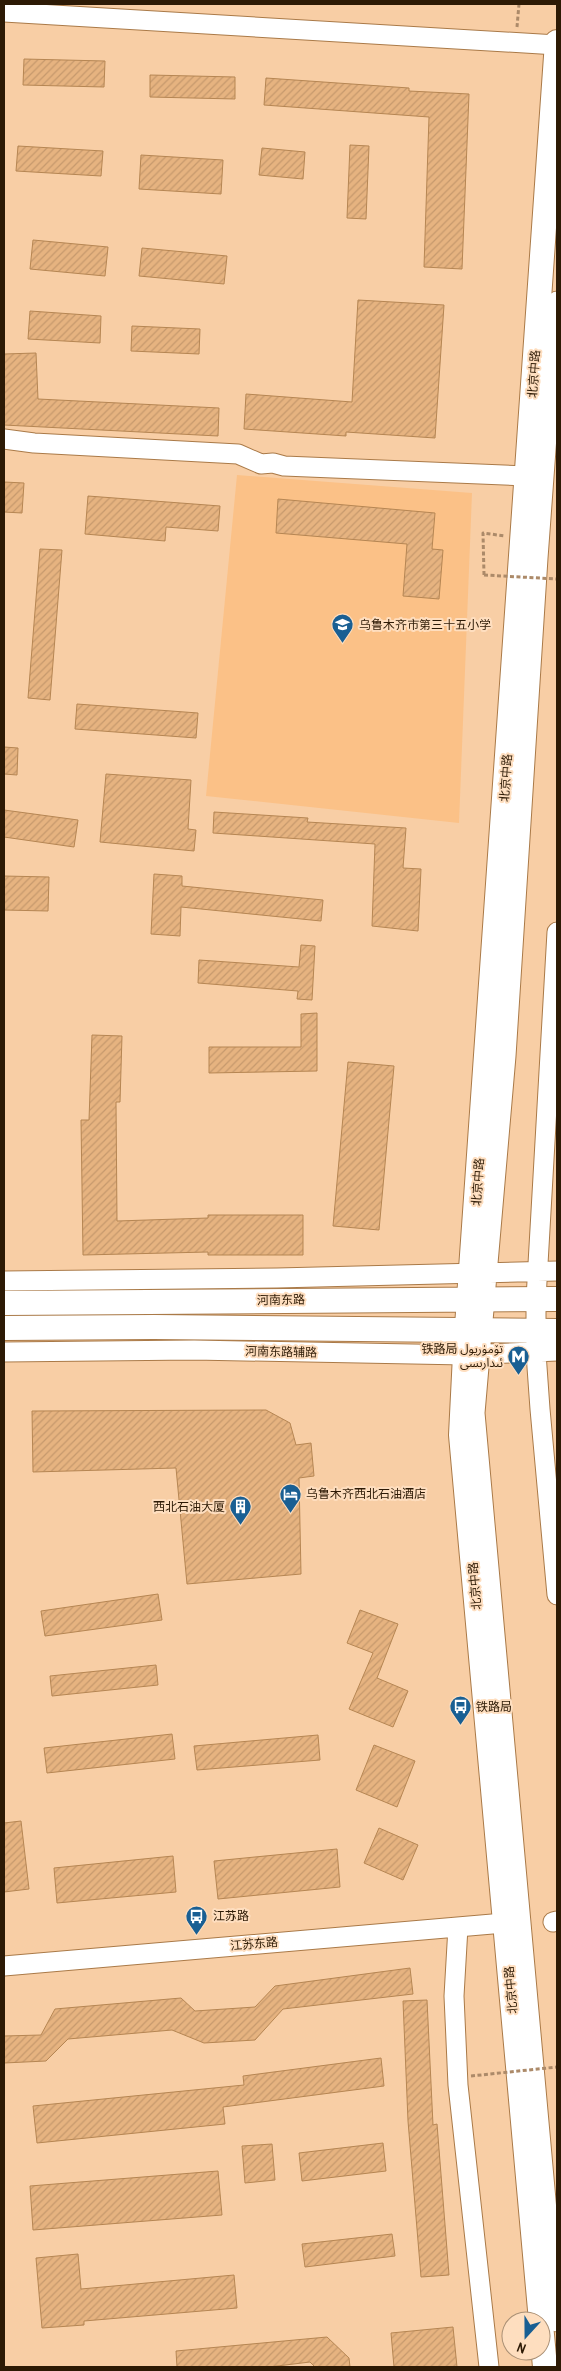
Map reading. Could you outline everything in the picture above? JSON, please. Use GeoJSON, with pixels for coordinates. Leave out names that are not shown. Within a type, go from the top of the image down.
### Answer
{"type":"FeatureCollection","features":[{"type":"Feature","properties":{"kind":"main road","name":"北京中路"},"geometry":{"type":"LineString","coordinates":[[540,2311],[461,1435],[474,1343],[480,1272],[527,476],[557,44]]}},
{"type":"Feature","properties":{"kind":"main road","name":"河南东路"},"geometry":{"type":"LineString","coordinates":[[4,1304],[547,1299]]}},
{"type":"Feature","properties":{"kind":"main road"},"geometry":{"type":"LineString","coordinates":[[4,1328],[154,1327],[474,1343],[544,1338]]}},
{"type":"Feature","properties":{"kind":"street"},"geometry":{"type":"LineString","coordinates":[[15,10],[516,43],[557,44]]}},
{"type":"Feature","properties":{"kind":"street"},"geometry":{"type":"LineString","coordinates":[[480,1272],[506,1056],[538,558],[557,301]]}},
{"type":"Feature","properties":{"kind":"street"},"geometry":{"type":"LineString","coordinates":[[4,439],[238,454],[261,464],[273,463],[284,466],[527,476]]}},
{"type":"Feature","properties":{"kind":"street"},"geometry":{"type":"LineString","coordinates":[[557,932],[538,1272],[547,1299],[544,1338],[557,1594]]}},
{"type":"Feature","properties":{"kind":"street"},"geometry":{"type":"LineString","coordinates":[[4,1281],[277,1278],[557,1271]]}},
{"type":"Feature","properties":{"kind":"street"},"geometry":{"type":"LineString","coordinates":[[544,1338],[557,1351]]}},
{"type":"Feature","properties":{"kind":"street"},"geometry":{"type":"LineString","coordinates":[[474,1343],[476,1423],[557,2322]]}},
{"type":"Feature","properties":{"kind":"street","name":"河南东路辅路"},"geometry":{"type":"LineString","coordinates":[[4,1352],[194,1350],[474,1343]]}},
{"type":"Feature","properties":{"kind":"street","name":"江苏东路"},"geometry":{"type":"LineString","coordinates":[[4,1966],[504,1923]]}},
{"type":"Feature","properties":{"kind":"street"},"geometry":{"type":"LineString","coordinates":[[458,1927],[454,1996],[458,2084],[489,2367]]}},
{"type":"Feature","properties":{"kind":"path"},"geometry":{"type":"LineString","coordinates":[[516,43],[519,4]]}},
{"type":"Feature","properties":{"kind":"path"},"geometry":{"type":"LineString","coordinates":[[483,533],[484,575],[557,579]]}},
{"type":"Feature","properties":{"kind":"path"},"geometry":{"type":"LineString","coordinates":[[472,2076],[557,2067]]}},
{"type":"Feature","properties":{"kind":"shaded area","name":"乌鲁木齐市第三十五小学"},"geometry":{"type":"Polygon","coordinates":[[[237,475],[472,493],[459,823],[206,796],[237,475]]]}},
{"type":"Feature","properties":{"kind":"building"},"geometry":{"type":"Polygon","coordinates":[[[24,59],[105,61],[104,87],[23,85],[24,59]]]}},
{"type":"Feature","properties":{"kind":"building"},"geometry":{"type":"Polygon","coordinates":[[[150,75],[235,77],[235,99],[150,97],[150,75]]]}},
{"type":"Feature","properties":{"kind":"building"},"geometry":{"type":"Polygon","coordinates":[[[266,78],[409,88],[409,91],[469,94],[462,269],[424,267],[429,117],[264,105],[266,78]]]}},
{"type":"Feature","properties":{"kind":"building"},"geometry":{"type":"Polygon","coordinates":[[[350,145],[369,146],[366,219],[347,218],[350,145]]]}},
{"type":"Feature","properties":{"kind":"building"},"geometry":{"type":"Polygon","coordinates":[[[18,146],[103,151],[101,176],[16,171],[18,146]]]}},
{"type":"Feature","properties":{"kind":"building"},"geometry":{"type":"Polygon","coordinates":[[[262,148],[305,152],[303,179],[259,175],[262,148]]]}},
{"type":"Feature","properties":{"kind":"building"},"geometry":{"type":"Polygon","coordinates":[[[141,155],[223,160],[221,194],[139,189],[141,155]]]}},
{"type":"Feature","properties":{"kind":"building"},"geometry":{"type":"Polygon","coordinates":[[[33,240],[108,247],[105,276],[30,269],[33,240]]]}},
{"type":"Feature","properties":{"kind":"building"},"geometry":{"type":"Polygon","coordinates":[[[142,248],[227,256],[224,284],[139,276],[142,248]]]}},
{"type":"Feature","properties":{"kind":"building"},"geometry":{"type":"Polygon","coordinates":[[[358,300],[444,305],[435,438],[346,432],[346,436],[244,429],[246,394],[352,402],[358,300]]]}},
{"type":"Feature","properties":{"kind":"building"},"geometry":{"type":"Polygon","coordinates":[[[30,311],[101,316],[100,343],[28,339],[30,311]]]}},
{"type":"Feature","properties":{"kind":"building"},"geometry":{"type":"Polygon","coordinates":[[[132,326],[200,329],[199,354],[131,351],[132,326]]]}},
{"type":"Feature","properties":{"kind":"building"},"geometry":{"type":"Polygon","coordinates":[[[36,353],[38,399],[219,408],[218,436],[4,425],[4,354],[36,353]]]}},
{"type":"Feature","properties":{"kind":"building"},"geometry":{"type":"Polygon","coordinates":[[[4,482],[24,483],[22,513],[4,512],[4,482]]]}},
{"type":"Feature","properties":{"kind":"building"},"geometry":{"type":"Polygon","coordinates":[[[88,496],[220,506],[218,531],[166,527],[165,541],[85,534],[88,496]]]}},
{"type":"Feature","properties":{"kind":"building"},"geometry":{"type":"Polygon","coordinates":[[[278,499],[435,513],[432,549],[443,550],[439,599],[403,596],[407,544],[276,533],[278,499]]]}},
{"type":"Feature","properties":{"kind":"building"},"geometry":{"type":"Polygon","coordinates":[[[40,549],[62,550],[50,700],[28,698],[40,549]]]}},
{"type":"Feature","properties":{"kind":"building"},"geometry":{"type":"Polygon","coordinates":[[[77,704],[198,713],[196,738],[75,729],[77,704]]]}},
{"type":"Feature","properties":{"kind":"building"},"geometry":{"type":"Polygon","coordinates":[[[4,747],[18,748],[17,775],[4,774],[4,747]]]}},
{"type":"Feature","properties":{"kind":"building"},"geometry":{"type":"Polygon","coordinates":[[[106,774],[191,780],[188,829],[196,830],[194,851],[100,842],[106,774]]]}},
{"type":"Feature","properties":{"kind":"building"},"geometry":{"type":"Polygon","coordinates":[[[4,810],[78,820],[74,847],[4,837],[4,810]]]}},
{"type":"Feature","properties":{"kind":"building"},"geometry":{"type":"Polygon","coordinates":[[[214,812],[308,818],[307,822],[406,828],[403,868],[421,869],[418,931],[372,926],[375,844],[213,833],[214,812]]]}},
{"type":"Feature","properties":{"kind":"building"},"geometry":{"type":"Polygon","coordinates":[[[154,874],[182,876],[182,886],[323,900],[321,921],[181,907],[180,936],[151,934],[154,874]]]}},
{"type":"Feature","properties":{"kind":"building"},"geometry":{"type":"Polygon","coordinates":[[[4,876],[49,877],[48,911],[4,910],[4,876]]]}},
{"type":"Feature","properties":{"kind":"building"},"geometry":{"type":"Polygon","coordinates":[[[301,945],[315,946],[312,1000],[297,999],[298,991],[198,983],[199,960],[299,967],[301,945]]]}},
{"type":"Feature","properties":{"kind":"building"},"geometry":{"type":"Polygon","coordinates":[[[317,1013],[317,1071],[209,1073],[209,1047],[301,1047],[301,1014],[317,1013]]]}},
{"type":"Feature","properties":{"kind":"building"},"geometry":{"type":"Polygon","coordinates":[[[92,1035],[122,1036],[120,1102],[116,1102],[117,1221],[208,1218],[208,1215],[303,1215],[303,1255],[208,1255],[208,1252],[83,1255],[81,1120],[89,1120],[92,1035]]]}},
{"type":"Feature","properties":{"kind":"building"},"geometry":{"type":"Polygon","coordinates":[[[348,1062],[394,1066],[379,1230],[333,1226],[348,1062]]]}},
{"type":"Feature","properties":{"kind":"building","name":"西北石油大厦"},"geometry":{"type":"Polygon","coordinates":[[[266,1410],[290,1423],[296,1445],[311,1443],[314,1476],[299,1478],[301,1574],[187,1584],[176,1468],[33,1472],[32,1411],[266,1410]]]}},
{"type":"Feature","properties":{"kind":"building"},"geometry":{"type":"Polygon","coordinates":[[[158,1594],[162,1620],[45,1636],[41,1611],[158,1594]]]}},
{"type":"Feature","properties":{"kind":"building"},"geometry":{"type":"Polygon","coordinates":[[[360,1610],[398,1624],[377,1678],[408,1691],[393,1727],[349,1709],[373,1653],[347,1643],[360,1610]]]}},
{"type":"Feature","properties":{"kind":"building"},"geometry":{"type":"Polygon","coordinates":[[[156,1665],[158,1685],[52,1696],[50,1676],[156,1665]]]}},
{"type":"Feature","properties":{"kind":"building"},"geometry":{"type":"Polygon","coordinates":[[[172,1734],[175,1759],[47,1773],[44,1748],[172,1734]]]}},
{"type":"Feature","properties":{"kind":"building"},"geometry":{"type":"Polygon","coordinates":[[[318,1735],[320,1760],[197,1770],[194,1746],[318,1735]]]}},
{"type":"Feature","properties":{"kind":"building"},"geometry":{"type":"Polygon","coordinates":[[[374,1745],[415,1761],[397,1807],[356,1790],[374,1745]]]}},
{"type":"Feature","properties":{"kind":"building"},"geometry":{"type":"Polygon","coordinates":[[[21,1821],[29,1889],[4,1892],[4,1823],[21,1821]]]}},
{"type":"Feature","properties":{"kind":"building"},"geometry":{"type":"Polygon","coordinates":[[[379,1828],[418,1845],[403,1880],[364,1863],[379,1828]]]}},
{"type":"Feature","properties":{"kind":"building"},"geometry":{"type":"Polygon","coordinates":[[[337,1849],[340,1887],[218,1899],[214,1861],[337,1849]]]}},
{"type":"Feature","properties":{"kind":"building"},"geometry":{"type":"Polygon","coordinates":[[[173,1856],[176,1892],[57,1903],[54,1868],[173,1856]]]}},
{"type":"Feature","properties":{"kind":"building"},"geometry":{"type":"Polygon","coordinates":[[[410,1968],[413,1994],[283,2009],[255,2040],[204,2043],[172,2030],[68,2039],[46,2061],[4,2063],[4,2036],[41,2035],[55,2009],[181,1998],[195,2011],[255,2007],[275,1986],[410,1968]]]}},
{"type":"Feature","properties":{"kind":"building"},"geometry":{"type":"Polygon","coordinates":[[[427,2000],[433,2125],[437,2124],[449,2275],[421,2277],[408,2121],[403,2001],[427,2000]]]}},
{"type":"Feature","properties":{"kind":"building"},"geometry":{"type":"Polygon","coordinates":[[[381,2058],[384,2086],[223,2107],[225,2124],[37,2143],[33,2106],[244,2085],[243,2076],[381,2058]]]}},
{"type":"Feature","properties":{"kind":"building"},"geometry":{"type":"Polygon","coordinates":[[[383,2143],[386,2171],[302,2181],[299,2153],[383,2143]]]}},
{"type":"Feature","properties":{"kind":"building"},"geometry":{"type":"Polygon","coordinates":[[[272,2144],[275,2180],[245,2183],[242,2146],[272,2144]]]}},
{"type":"Feature","properties":{"kind":"building"},"geometry":{"type":"Polygon","coordinates":[[[218,2171],[222,2215],[33,2230],[30,2186],[218,2171]]]}},
{"type":"Feature","properties":{"kind":"building"},"geometry":{"type":"Polygon","coordinates":[[[392,2234],[395,2256],[305,2267],[302,2244],[392,2234]]]}},
{"type":"Feature","properties":{"kind":"building"},"geometry":{"type":"Polygon","coordinates":[[[78,2254],[81,2289],[234,2275],[237,2308],[84,2321],[84,2325],[42,2328],[36,2258],[78,2254]]]}},
{"type":"Feature","properties":{"kind":"building"},"geometry":{"type":"Polygon","coordinates":[[[453,2327],[457,2367],[394,2367],[391,2333],[453,2327]]]}},
{"type":"Feature","properties":{"kind":"building"},"geometry":{"type":"Polygon","coordinates":[[[327,2337],[349,2358],[350,2367],[315,2367],[310,2362],[269,2367],[177,2367],[176,2351],[327,2337]]]}},
{"type":"Feature","properties":{"kind":"place","name":"乌鲁木齐市第三十五小学"},"geometry":{"type":"Point","coordinates":[343,644]}},
{"type":"Feature","properties":{"kind":"place","name":"铁路局 تۆمۈريول ئىدارىسى"},"geometry":{"type":"Point","coordinates":[519,1375]}},
{"type":"Feature","properties":{"kind":"place","name":"乌鲁木齐西北石油酒店"},"geometry":{"type":"Point","coordinates":[290,1513]}},
{"type":"Feature","properties":{"kind":"place","name":"西北石油大厦"},"geometry":{"type":"Point","coordinates":[241,1526]}},
{"type":"Feature","properties":{"kind":"place","name":"铁路局"},"geometry":{"type":"Point","coordinates":[460,1726]}},
{"type":"Feature","properties":{"kind":"place","name":"江苏路"},"geometry":{"type":"Point","coordinates":[197,1935]}}]}
